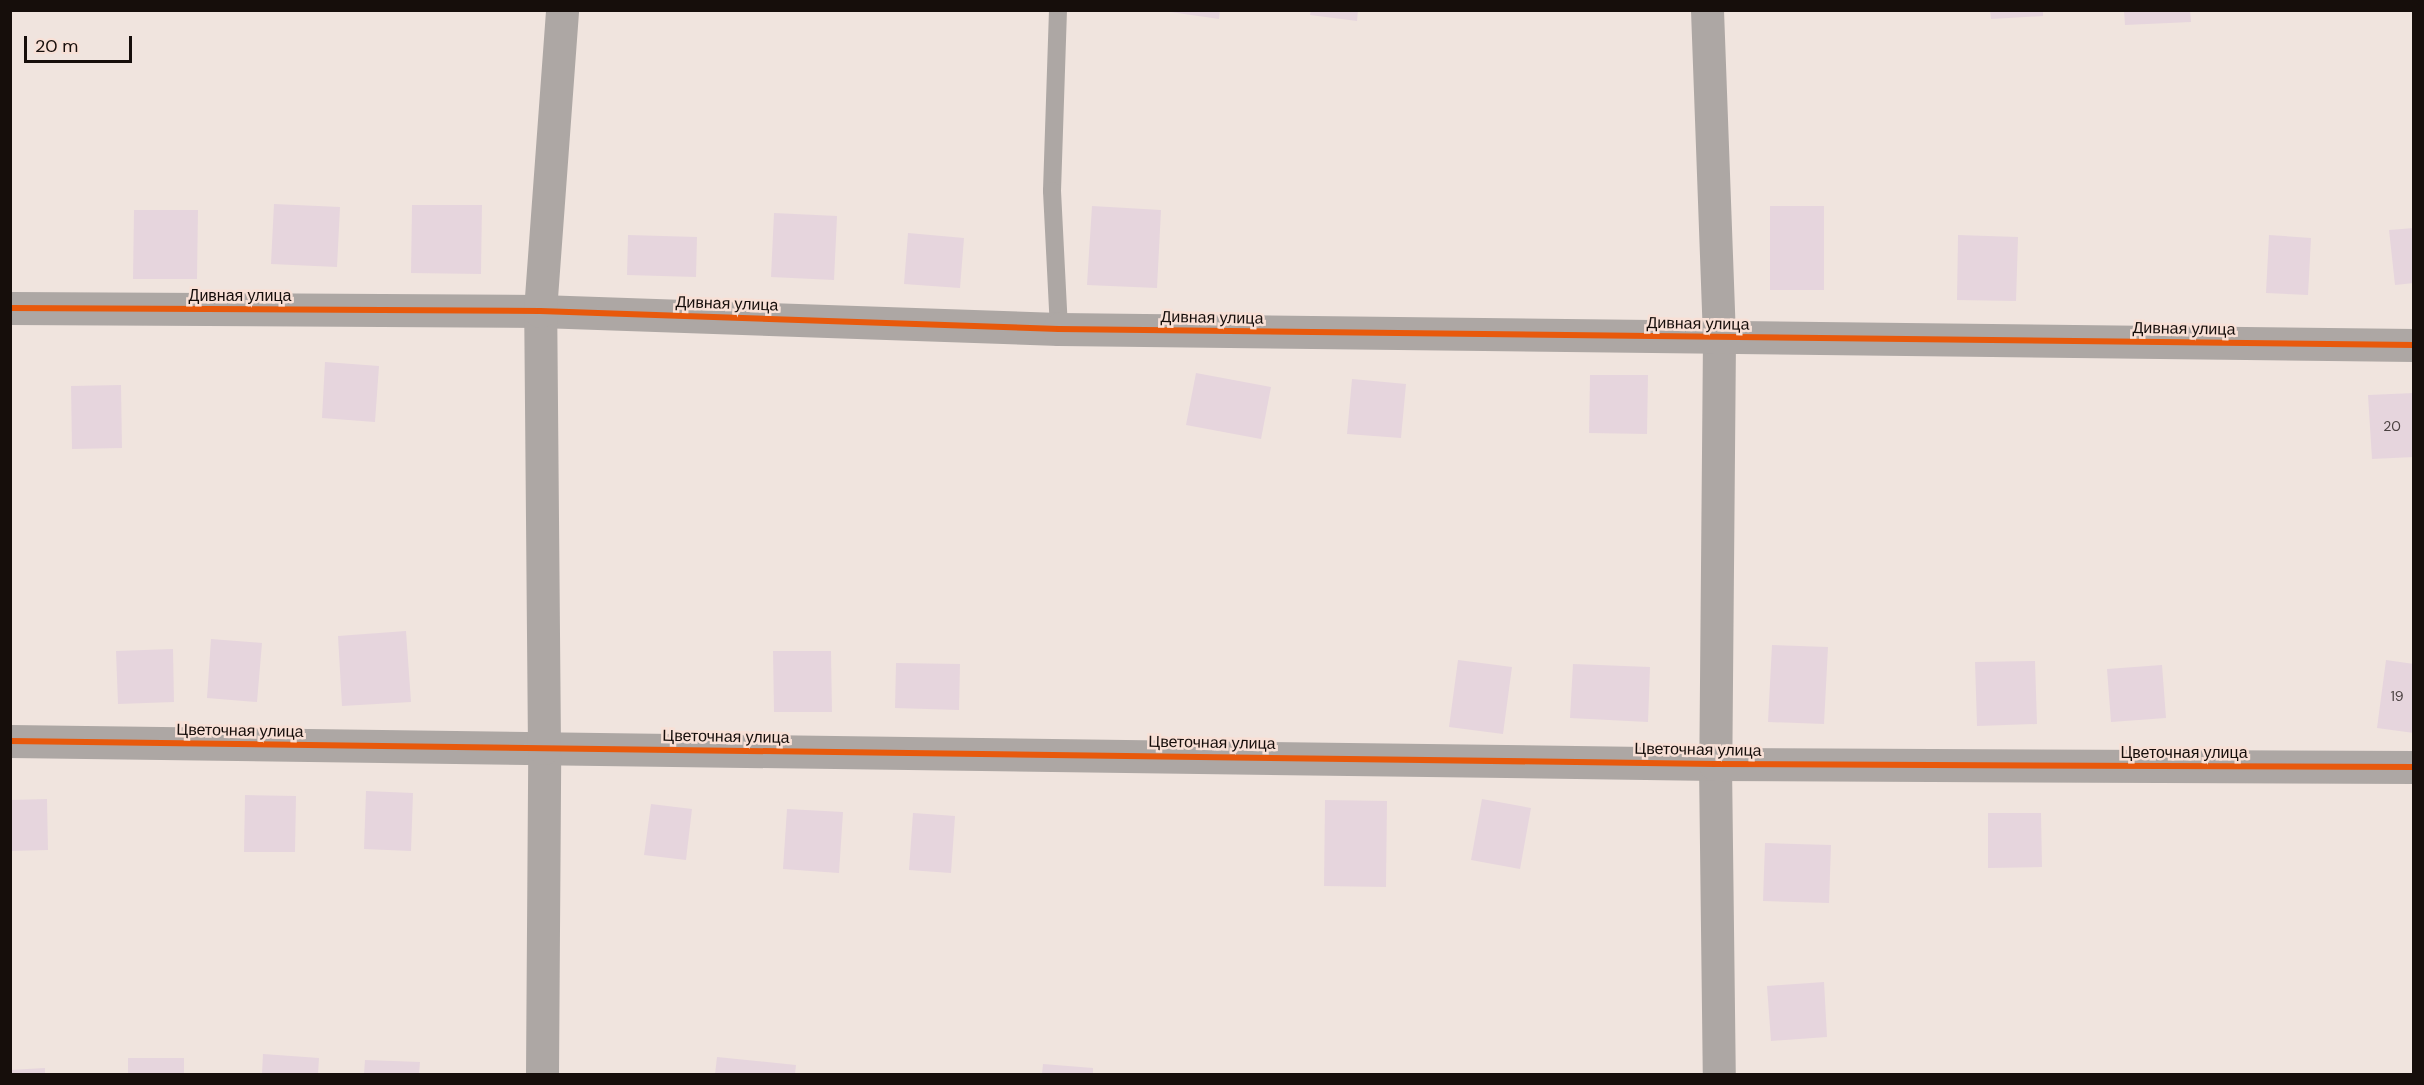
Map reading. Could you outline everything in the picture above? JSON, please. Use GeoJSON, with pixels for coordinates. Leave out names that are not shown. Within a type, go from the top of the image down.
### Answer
{"type":"FeatureCollection","features":[{"type":"Feature","properties":{"kind":"street"},"geometry":{"type":"LineString","coordinates":[[542,1074],[544,748],[540,311],[562,10]]}},
{"type":"Feature","properties":{"kind":"street"},"geometry":{"type":"LineString","coordinates":[[1707,10],[1719,338],[1715,764],[1719,1074]]}},
{"type":"Feature","properties":{"kind":"street","name":"Дивная улица"},"geometry":{"type":"LineString","coordinates":[[10,308],[540,311],[1059,329],[2414,345]]}},
{"type":"Feature","properties":{"kind":"street","name":"Цветочная улица"},"geometry":{"type":"LineString","coordinates":[[10,741],[1715,764],[2414,767]]}},
{"type":"Feature","properties":{"kind":"lane"},"geometry":{"type":"LineString","coordinates":[[1058,10],[1052,191],[1059,329]]}},
{"type":"Feature","properties":{"kind":"building"},"geometry":{"type":"Polygon","coordinates":[[[1157,10],[1220,10],[1219,19],[1157,10]]]}},
{"type":"Feature","properties":{"kind":"building"},"geometry":{"type":"Polygon","coordinates":[[[1311,10],[1358,10],[1357,21],[1310,15],[1311,10]]]}},
{"type":"Feature","properties":{"kind":"building"},"geometry":{"type":"Polygon","coordinates":[[[1990,10],[2043,10],[2043,16],[1991,19],[1990,10]]]}},
{"type":"Feature","properties":{"kind":"building"},"geometry":{"type":"Polygon","coordinates":[[[2124,10],[2190,10],[2191,22],[2125,25],[2124,10]]]}},
{"type":"Feature","properties":{"kind":"building"},"geometry":{"type":"Polygon","coordinates":[[[274,204],[340,207],[337,267],[271,264],[274,204]]]}},
{"type":"Feature","properties":{"kind":"building"},"geometry":{"type":"Polygon","coordinates":[[[412,205],[482,205],[481,274],[411,273],[412,205]]]}},
{"type":"Feature","properties":{"kind":"building"},"geometry":{"type":"Polygon","coordinates":[[[1092,206],[1161,210],[1157,288],[1087,285],[1092,206]]]}},
{"type":"Feature","properties":{"kind":"building"},"geometry":{"type":"Polygon","coordinates":[[[1770,206],[1824,206],[1824,290],[1770,290],[1770,206]]]}},
{"type":"Feature","properties":{"kind":"building"},"geometry":{"type":"Polygon","coordinates":[[[134,210],[198,210],[197,279],[133,279],[134,210]]]}},
{"type":"Feature","properties":{"kind":"building"},"geometry":{"type":"Polygon","coordinates":[[[774,213],[837,216],[834,280],[771,277],[774,213]]]}},
{"type":"Feature","properties":{"kind":"building"},"geometry":{"type":"Polygon","coordinates":[[[2414,228],[2414,283],[2395,285],[2389,230],[2414,228]]]}},
{"type":"Feature","properties":{"kind":"building"},"geometry":{"type":"Polygon","coordinates":[[[908,233],[964,238],[960,288],[904,284],[908,233]]]}},
{"type":"Feature","properties":{"kind":"building"},"geometry":{"type":"Polygon","coordinates":[[[628,235],[697,237],[696,277],[627,275],[628,235]]]}},
{"type":"Feature","properties":{"kind":"building"},"geometry":{"type":"Polygon","coordinates":[[[1958,235],[2018,237],[2016,301],[1957,300],[1958,235]]]}},
{"type":"Feature","properties":{"kind":"building"},"geometry":{"type":"Polygon","coordinates":[[[2269,235],[2311,238],[2308,295],[2266,293],[2269,235]]]}},
{"type":"Feature","properties":{"kind":"building"},"geometry":{"type":"Polygon","coordinates":[[[325,362],[379,366],[375,422],[322,418],[325,362]]]}},
{"type":"Feature","properties":{"kind":"building"},"geometry":{"type":"Polygon","coordinates":[[[1196,373],[1271,387],[1261,439],[1186,425],[1196,373]]]}},
{"type":"Feature","properties":{"kind":"building"},"geometry":{"type":"Polygon","coordinates":[[[1590,375],[1648,375],[1647,434],[1589,433],[1590,375]]]}},
{"type":"Feature","properties":{"kind":"building"},"geometry":{"type":"Polygon","coordinates":[[[1352,379],[1406,384],[1401,438],[1347,434],[1352,379]]]}},
{"type":"Feature","properties":{"kind":"building"},"geometry":{"type":"Polygon","coordinates":[[[121,385],[122,448],[72,449],[71,386],[121,385]]]}},
{"type":"Feature","properties":{"kind":"building"},"geometry":{"type":"Polygon","coordinates":[[[2414,393],[2414,457],[2372,459],[2368,395],[2414,393]]]}},
{"type":"Feature","properties":{"kind":"building"},"geometry":{"type":"Polygon","coordinates":[[[406,631],[411,702],[342,706],[338,636],[406,631]]]}},
{"type":"Feature","properties":{"kind":"building"},"geometry":{"type":"Polygon","coordinates":[[[211,639],[262,643],[257,702],[207,698],[211,639]]]}},
{"type":"Feature","properties":{"kind":"building"},"geometry":{"type":"Polygon","coordinates":[[[1772,645],[1828,647],[1824,724],[1768,722],[1772,645]]]}},
{"type":"Feature","properties":{"kind":"building"},"geometry":{"type":"Polygon","coordinates":[[[173,649],[174,702],[118,704],[116,651],[173,649]]]}},
{"type":"Feature","properties":{"kind":"building"},"geometry":{"type":"Polygon","coordinates":[[[773,651],[831,651],[832,712],[774,712],[773,651]]]}},
{"type":"Feature","properties":{"kind":"building"},"geometry":{"type":"Polygon","coordinates":[[[1458,660],[1512,667],[1503,734],[1449,727],[1458,660]]]}},
{"type":"Feature","properties":{"kind":"building"},"geometry":{"type":"Polygon","coordinates":[[[2386,660],[2414,664],[2414,733],[2377,728],[2386,660]]]}},
{"type":"Feature","properties":{"kind":"building"},"geometry":{"type":"Polygon","coordinates":[[[2035,661],[2037,724],[1977,726],[1975,662],[2035,661]]]}},
{"type":"Feature","properties":{"kind":"building"},"geometry":{"type":"Polygon","coordinates":[[[896,663],[960,664],[959,710],[895,708],[896,663]]]}},
{"type":"Feature","properties":{"kind":"building"},"geometry":{"type":"Polygon","coordinates":[[[1573,664],[1650,667],[1648,722],[1570,718],[1573,664]]]}},
{"type":"Feature","properties":{"kind":"building"},"geometry":{"type":"Polygon","coordinates":[[[2162,665],[2166,718],[2111,722],[2107,669],[2162,665]]]}},
{"type":"Feature","properties":{"kind":"building"},"geometry":{"type":"Polygon","coordinates":[[[366,791],[413,793],[411,851],[364,849],[366,791]]]}},
{"type":"Feature","properties":{"kind":"building"},"geometry":{"type":"Polygon","coordinates":[[[245,795],[296,796],[295,852],[244,852],[245,795]]]}},
{"type":"Feature","properties":{"kind":"building"},"geometry":{"type":"Polygon","coordinates":[[[47,799],[48,850],[10,851],[10,800],[47,799]]]}},
{"type":"Feature","properties":{"kind":"building"},"geometry":{"type":"Polygon","coordinates":[[[1482,799],[1531,808],[1520,869],[1471,860],[1482,799]]]}},
{"type":"Feature","properties":{"kind":"building"},"geometry":{"type":"Polygon","coordinates":[[[1325,800],[1387,801],[1386,887],[1324,886],[1325,800]]]}},
{"type":"Feature","properties":{"kind":"building"},"geometry":{"type":"Polygon","coordinates":[[[651,804],[692,809],[686,860],[644,855],[651,804]]]}},
{"type":"Feature","properties":{"kind":"building"},"geometry":{"type":"Polygon","coordinates":[[[787,809],[843,812],[839,873],[783,869],[787,809]]]}},
{"type":"Feature","properties":{"kind":"building"},"geometry":{"type":"Polygon","coordinates":[[[913,813],[955,816],[951,873],[909,870],[913,813]]]}},
{"type":"Feature","properties":{"kind":"building"},"geometry":{"type":"Polygon","coordinates":[[[1988,813],[2041,813],[2042,867],[1988,868],[1988,813]]]}},
{"type":"Feature","properties":{"kind":"building"},"geometry":{"type":"Polygon","coordinates":[[[1765,843],[1831,845],[1829,903],[1763,901],[1765,843]]]}},
{"type":"Feature","properties":{"kind":"building"},"geometry":{"type":"Polygon","coordinates":[[[1824,982],[1827,1037],[1771,1041],[1767,986],[1824,982]]]}},
{"type":"Feature","properties":{"kind":"building"},"geometry":{"type":"Polygon","coordinates":[[[263,1054],[319,1058],[318,1074],[262,1074],[263,1054]]]}},
{"type":"Feature","properties":{"kind":"building"},"geometry":{"type":"Polygon","coordinates":[[[717,1057],[796,1065],[795,1074],[715,1074],[717,1057]]]}},
{"type":"Feature","properties":{"kind":"building"},"geometry":{"type":"Polygon","coordinates":[[[128,1058],[184,1058],[184,1074],[128,1074],[128,1058]]]}},
{"type":"Feature","properties":{"kind":"building"},"geometry":{"type":"Polygon","coordinates":[[[365,1060],[420,1062],[419,1074],[364,1074],[365,1060]]]}},
{"type":"Feature","properties":{"kind":"building"},"geometry":{"type":"Polygon","coordinates":[[[1043,1064],[1093,1068],[1093,1074],[1042,1074],[1043,1064]]]}},
{"type":"Feature","properties":{"kind":"building"},"geometry":{"type":"Polygon","coordinates":[[[45,1068],[45,1074],[10,1074],[10,1070],[45,1068]]]}},
{"type":"Feature","properties":{"kind":"cycle path"},"geometry":{"type":"LineString","coordinates":[[10,308],[540,311],[1059,329],[2414,345]]}},
{"type":"Feature","properties":{"kind":"cycle path"},"geometry":{"type":"LineString","coordinates":[[10,741],[1715,764],[2414,767]]}}]}
